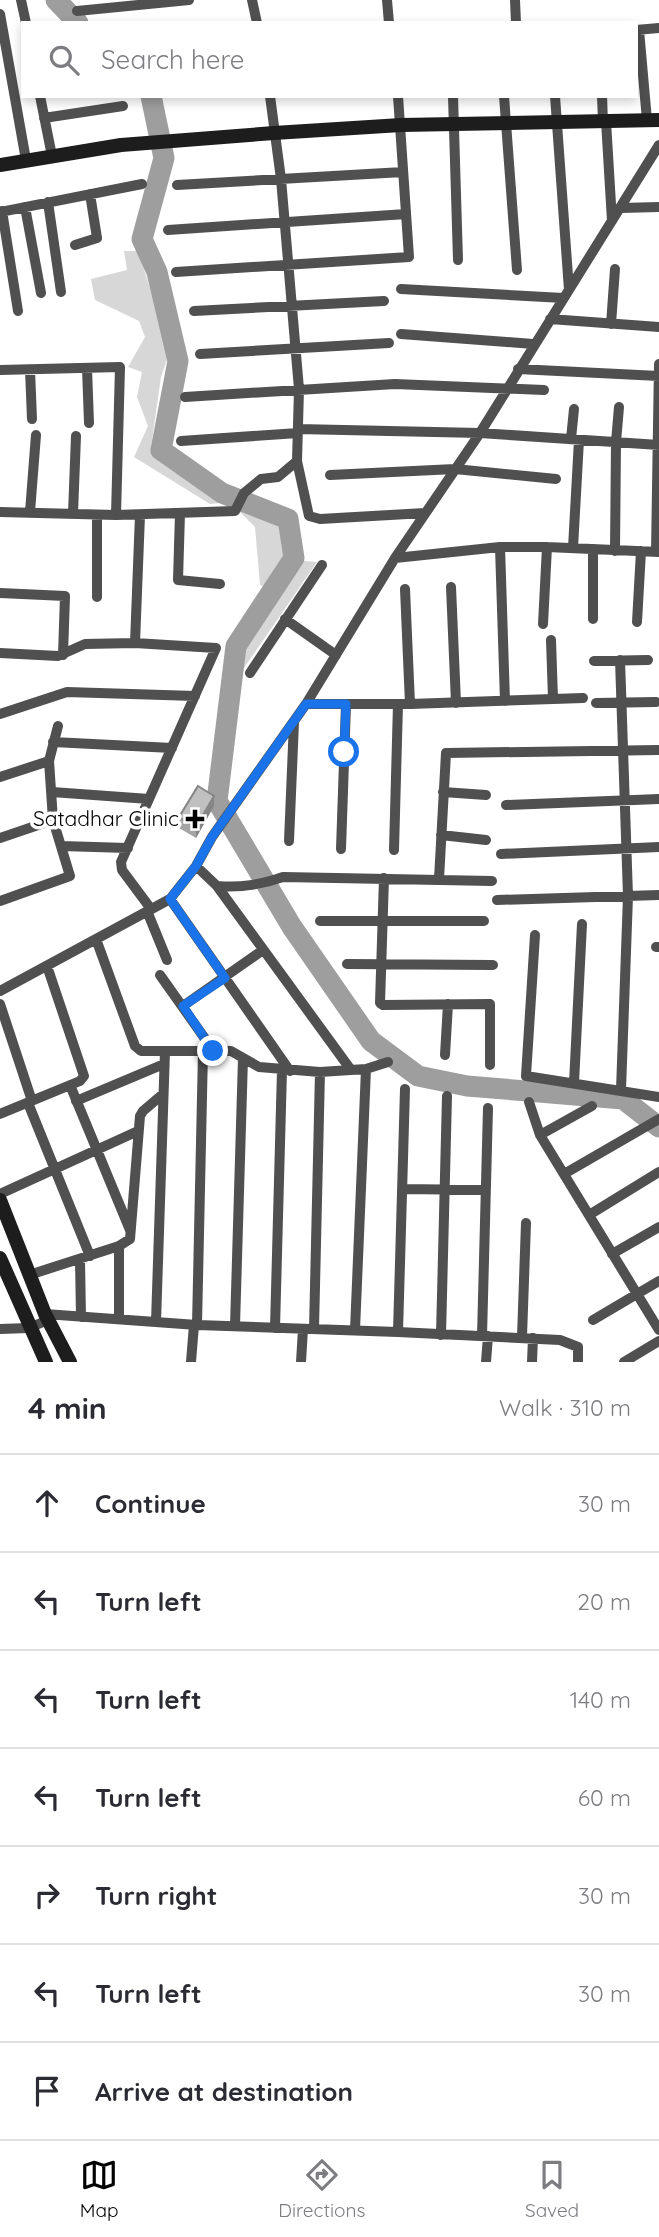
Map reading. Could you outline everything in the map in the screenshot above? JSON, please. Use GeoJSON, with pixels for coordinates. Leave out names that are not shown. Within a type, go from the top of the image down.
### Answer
{"type":"FeatureCollection","features":[{"type":"Feature","properties":{"kind":"street"},"geometry":{"type":"LineString","coordinates":[[21,0],[26,21]]}},
{"type":"Feature","properties":{"kind":"street"},"geometry":{"type":"LineString","coordinates":[[77,11],[189,0]]}},
{"type":"Feature","properties":{"kind":"street"},"geometry":{"type":"LineString","coordinates":[[252,0],[257,21]]}},
{"type":"Feature","properties":{"kind":"street"},"geometry":{"type":"LineString","coordinates":[[387,0],[389,21]]}},
{"type":"Feature","properties":{"kind":"street"},"geometry":{"type":"LineString","coordinates":[[515,0],[516,21]]}},
{"type":"Feature","properties":{"kind":"street"},"geometry":{"type":"LineString","coordinates":[[0,14],[26,160]]}},
{"type":"Feature","properties":{"kind":"street"},"geometry":{"type":"LineString","coordinates":[[0,162],[121,145],[274,133],[401,125],[653,120],[638,30],[659,28]]}},
{"type":"Feature","properties":{"kind":"street"},"geometry":{"type":"LineString","coordinates":[[40,98],[52,156]]}},
{"type":"Feature","properties":{"kind":"street"},"geometry":{"type":"LineString","coordinates":[[270,98],[281,179],[299,390],[297,461],[309,516],[320,519],[425,513]]}},
{"type":"Feature","properties":{"kind":"street"},"geometry":{"type":"LineString","coordinates":[[176,272],[408,258],[410,254],[398,98]]}},
{"type":"Feature","properties":{"kind":"street"},"geometry":{"type":"LineString","coordinates":[[453,98],[458,260]]}},
{"type":"Feature","properties":{"kind":"street"},"geometry":{"type":"LineString","coordinates":[[505,98],[517,270]]}},
{"type":"Feature","properties":{"kind":"street"},"geometry":{"type":"LineString","coordinates":[[555,98],[566,294]]}},
{"type":"Feature","properties":{"kind":"street"},"geometry":{"type":"LineString","coordinates":[[602,98],[612,221]]}},
{"type":"Feature","properties":{"kind":"street"},"geometry":{"type":"LineString","coordinates":[[44,118],[123,106]]}},
{"type":"Feature","properties":{"kind":"street"},"geometry":{"type":"LineString","coordinates":[[0,991],[170,899],[196,866],[212,837],[306,704],[395,558],[480,433],[659,145]]}},
{"type":"Feature","properties":{"kind":"street"},"geometry":{"type":"LineString","coordinates":[[646,165],[659,165]]}},
{"type":"Feature","properties":{"kind":"street"},"geometry":{"type":"LineString","coordinates":[[177,185],[403,172]]}},
{"type":"Feature","properties":{"kind":"street"},"geometry":{"type":"LineString","coordinates":[[18,311],[1,212],[142,184]]}},
{"type":"Feature","properties":{"kind":"street"},"geometry":{"type":"LineString","coordinates":[[75,245],[97,238],[90,194]]}},
{"type":"Feature","properties":{"kind":"street"},"geometry":{"type":"LineString","coordinates":[[47,202],[61,292]]}},
{"type":"Feature","properties":{"kind":"street"},"geometry":{"type":"LineString","coordinates":[[25,207],[41,293]]}},
{"type":"Feature","properties":{"kind":"street"},"geometry":{"type":"LineString","coordinates":[[621,208],[659,207]]}},
{"type":"Feature","properties":{"kind":"street"},"geometry":{"type":"LineString","coordinates":[[168,230],[406,214]]}},
{"type":"Feature","properties":{"kind":"street"},"geometry":{"type":"LineString","coordinates":[[611,324],[615,269]]}},
{"type":"Feature","properties":{"kind":"street"},"geometry":{"type":"LineString","coordinates":[[401,289],[566,294]]}},
{"type":"Feature","properties":{"kind":"street"},"geometry":{"type":"LineString","coordinates":[[194,311],[384,301]]}},
{"type":"Feature","properties":{"kind":"street"},"geometry":{"type":"LineString","coordinates":[[550,319],[659,327]]}},
{"type":"Feature","properties":{"kind":"street"},"geometry":{"type":"LineString","coordinates":[[401,334],[533,344]]}},
{"type":"Feature","properties":{"kind":"street"},"geometry":{"type":"LineString","coordinates":[[200,354],[389,343]]}},
{"type":"Feature","properties":{"kind":"street"},"geometry":{"type":"LineString","coordinates":[[395,558],[500,547],[657,552],[659,364]]}},
{"type":"Feature","properties":{"kind":"street"},"geometry":{"type":"LineString","coordinates":[[87,368],[89,423]]}},
{"type":"Feature","properties":{"kind":"street"},"geometry":{"type":"LineString","coordinates":[[0,370],[120,368],[116,515]]}},
{"type":"Feature","properties":{"kind":"street"},"geometry":{"type":"LineString","coordinates":[[518,369],[659,376]]}},
{"type":"Feature","properties":{"kind":"street"},"geometry":{"type":"LineString","coordinates":[[30,370],[32,419]]}},
{"type":"Feature","properties":{"kind":"street"},"geometry":{"type":"LineString","coordinates":[[186,397],[410,384],[544,390]]}},
{"type":"Feature","properties":{"kind":"street"},"geometry":{"type":"LineString","coordinates":[[615,551],[619,407]]}},
{"type":"Feature","properties":{"kind":"street"},"geometry":{"type":"LineString","coordinates":[[573,548],[574,409]]}},
{"type":"Feature","properties":{"kind":"street"},"geometry":{"type":"LineString","coordinates":[[181,441],[298,431],[480,433],[659,444]]}},
{"type":"Feature","properties":{"kind":"street"},"geometry":{"type":"LineString","coordinates":[[30,512],[36,435]]}},
{"type":"Feature","properties":{"kind":"street"},"geometry":{"type":"LineString","coordinates":[[73,514],[76,436]]}},
{"type":"Feature","properties":{"kind":"street"},"geometry":{"type":"LineString","coordinates":[[0,512],[140,515],[235,511],[244,493],[261,479],[278,477],[297,461]]}},
{"type":"Feature","properties":{"kind":"street"},"geometry":{"type":"LineString","coordinates":[[330,475],[455,469],[555,479]]}},
{"type":"Feature","properties":{"kind":"street"},"geometry":{"type":"LineString","coordinates":[[180,513],[177,580],[220,584]]}},
{"type":"Feature","properties":{"kind":"street"},"geometry":{"type":"LineString","coordinates":[[97,515],[97,597]]}},
{"type":"Feature","properties":{"kind":"street"},"geometry":{"type":"LineString","coordinates":[[135,643],[140,515]]}},
{"type":"Feature","properties":{"kind":"street"},"geometry":{"type":"LineString","coordinates":[[500,547],[505,701]]}},
{"type":"Feature","properties":{"kind":"street"},"geometry":{"type":"LineString","coordinates":[[543,624],[547,547]]}},
{"type":"Feature","properties":{"kind":"street"},"geometry":{"type":"LineString","coordinates":[[593,549],[593,620]]}},
{"type":"Feature","properties":{"kind":"street"},"geometry":{"type":"LineString","coordinates":[[637,622],[640,551]]}},
{"type":"Feature","properties":{"kind":"street"},"geometry":{"type":"LineString","coordinates":[[250,673],[322,565]]}},
{"type":"Feature","properties":{"kind":"street"},"geometry":{"type":"LineString","coordinates":[[452,587],[456,703]]}},
{"type":"Feature","properties":{"kind":"street"},"geometry":{"type":"LineString","coordinates":[[405,589],[410,704]]}},
{"type":"Feature","properties":{"kind":"street"},"geometry":{"type":"LineString","coordinates":[[0,593],[65,596],[64,655]]}},
{"type":"Feature","properties":{"kind":"street"},"geometry":{"type":"LineString","coordinates":[[285,620],[336,655]]}},
{"type":"Feature","properties":{"kind":"street"},"geometry":{"type":"LineString","coordinates":[[551,640],[552,699]]}},
{"type":"Feature","properties":{"kind":"street"},"geometry":{"type":"LineString","coordinates":[[0,653],[64,655],[85,644],[135,643],[215,647],[121,868],[149,910],[167,960]]}},
{"type":"Feature","properties":{"kind":"street"},"geometry":{"type":"LineString","coordinates":[[620,660],[628,896],[621,1090]]}},
{"type":"Feature","properties":{"kind":"street"},"geometry":{"type":"LineString","coordinates":[[594,661],[649,660]]}},
{"type":"Feature","properties":{"kind":"street"},"geometry":{"type":"LineString","coordinates":[[0,714],[67,692],[195,695]]}},
{"type":"Feature","properties":{"kind":"street"},"geometry":{"type":"LineString","coordinates":[[306,704],[410,704],[583,698]]}},
{"type":"Feature","properties":{"kind":"street"},"geometry":{"type":"LineString","coordinates":[[596,703],[656,702]]}},
{"type":"Feature","properties":{"kind":"street"},"geometry":{"type":"LineString","coordinates":[[341,849],[346,704]]}},
{"type":"Feature","properties":{"kind":"street"},"geometry":{"type":"LineString","coordinates":[[394,850],[398,704]]}},
{"type":"Feature","properties":{"kind":"street"},"geometry":{"type":"LineString","coordinates":[[289,841],[294,721]]}},
{"type":"Feature","properties":{"kind":"street"},"geometry":{"type":"LineString","coordinates":[[0,901],[70,876],[52,820],[49,761],[58,726]]}},
{"type":"Feature","properties":{"kind":"street"},"geometry":{"type":"LineString","coordinates":[[53,742],[172,748]]}},
{"type":"Feature","properties":{"kind":"street"},"geometry":{"type":"LineString","coordinates":[[439,879],[444,756],[447,753],[659,750]]}},
{"type":"Feature","properties":{"kind":"street"},"geometry":{"type":"LineString","coordinates":[[0,777],[49,761]]}},
{"type":"Feature","properties":{"kind":"street"},"geometry":{"type":"LineString","coordinates":[[443,792],[486,795]]}},
{"type":"Feature","properties":{"kind":"street"},"geometry":{"type":"LineString","coordinates":[[52,793],[149,799]]}},
{"type":"Feature","properties":{"kind":"street"},"geometry":{"type":"LineString","coordinates":[[506,805],[659,799]]}},
{"type":"Feature","properties":{"kind":"street"},"geometry":{"type":"LineString","coordinates":[[0,838],[52,820]]}},
{"type":"Feature","properties":{"kind":"street"},"geometry":{"type":"LineString","coordinates":[[441,835],[486,840]]}},
{"type":"Feature","properties":{"kind":"street"},"geometry":{"type":"LineString","coordinates":[[61,846],[128,848]]}},
{"type":"Feature","properties":{"kind":"street"},"geometry":{"type":"LineString","coordinates":[[501,854],[659,847]]}},
{"type":"Feature","properties":{"kind":"street"},"geometry":{"type":"LineString","coordinates":[[196,866],[217,886],[351,1070]]}},
{"type":"Feature","properties":{"kind":"street"},"geometry":{"type":"LineString","coordinates":[[217,886],[241,888],[283,877],[492,881]]}},
{"type":"Feature","properties":{"kind":"street"},"geometry":{"type":"LineString","coordinates":[[384,878],[379,1001],[381,1004],[491,1005],[490,1065]]}},
{"type":"Feature","properties":{"kind":"street"},"geometry":{"type":"LineString","coordinates":[[497,900],[659,895]]}},
{"type":"Feature","properties":{"kind":"street"},"geometry":{"type":"LineString","coordinates":[[170,899],[286,1070],[275,1328]]}},
{"type":"Feature","properties":{"kind":"street"},"geometry":{"type":"LineString","coordinates":[[320,920],[484,921]]}},
{"type":"Feature","properties":{"kind":"street"},"geometry":{"type":"LineString","coordinates":[[574,1083],[582,924]]}},
{"type":"Feature","properties":{"kind":"street"},"geometry":{"type":"LineString","coordinates":[[535,935],[526,1074],[530,1078],[659,1097]]}},
{"type":"Feature","properties":{"kind":"street"},"geometry":{"type":"LineString","coordinates":[[96,939],[135,1046],[141,1051],[231,1051],[259,1067],[320,1072],[366,1069],[388,1062]]}},
{"type":"Feature","properties":{"kind":"street"},"geometry":{"type":"LineString","coordinates":[[183,1006],[263,950]]}},
{"type":"Feature","properties":{"kind":"street"},"geometry":{"type":"LineString","coordinates":[[347,964],[494,965]]}},
{"type":"Feature","properties":{"kind":"street"},"geometry":{"type":"LineString","coordinates":[[0,1114],[82,1079],[83,1072],[47,966]]}},
{"type":"Feature","properties":{"kind":"street"},"geometry":{"type":"LineString","coordinates":[[160,975],[183,1006],[208,1051],[191,1362]]}},
{"type":"Feature","properties":{"kind":"street"},"geometry":{"type":"LineString","coordinates":[[0,1004],[30,1102],[85,1258],[81,1317]]}},
{"type":"Feature","properties":{"kind":"street"},"geometry":{"type":"LineString","coordinates":[[445,1055],[448,1004]]}},
{"type":"Feature","properties":{"kind":"street"},"geometry":{"type":"LineString","coordinates":[[156,1322],[164,1051]]}},
{"type":"Feature","properties":{"kind":"street"},"geometry":{"type":"LineString","coordinates":[[235,1326],[243,1058]]}},
{"type":"Feature","properties":{"kind":"street"},"geometry":{"type":"LineString","coordinates":[[76,1101],[164,1064]]}},
{"type":"Feature","properties":{"kind":"street"},"geometry":{"type":"LineString","coordinates":[[355,1330],[366,1069]]}},
{"type":"Feature","properties":{"kind":"street"},"geometry":{"type":"LineString","coordinates":[[301,1362],[309,1329],[320,1072]]}},
{"type":"Feature","properties":{"kind":"street"},"geometry":{"type":"LineString","coordinates":[[70,1085],[132,1234]]}},
{"type":"Feature","properties":{"kind":"street"},"geometry":{"type":"LineString","coordinates":[[398,1332],[405,1089]]}},
{"type":"Feature","properties":{"kind":"street"},"geometry":{"type":"LineString","coordinates":[[29,1275],[119,1246],[130,1239],[141,1113],[163,1094]]}},
{"type":"Feature","properties":{"kind":"street"},"geometry":{"type":"LineString","coordinates":[[440,1335],[447,1096]]}},
{"type":"Feature","properties":{"kind":"street"},"geometry":{"type":"LineString","coordinates":[[529,1102],[540,1135],[659,1330]]}},
{"type":"Feature","properties":{"kind":"street"},"geometry":{"type":"LineString","coordinates":[[540,1135],[592,1106]]}},
{"type":"Feature","properties":{"kind":"street"},"geometry":{"type":"LineString","coordinates":[[486,1362],[485,1190],[488,1108]]}},
{"type":"Feature","properties":{"kind":"street"},"geometry":{"type":"LineString","coordinates":[[564,1174],[659,1119]]}},
{"type":"Feature","properties":{"kind":"street"},"geometry":{"type":"LineString","coordinates":[[0,1194],[138,1131]]}},
{"type":"Feature","properties":{"kind":"street"},"geometry":{"type":"LineString","coordinates":[[589,1215],[659,1172]]}},
{"type":"Feature","properties":{"kind":"street"},"geometry":{"type":"LineString","coordinates":[[402,1189],[485,1190]]}},
{"type":"Feature","properties":{"kind":"street"},"geometry":{"type":"LineString","coordinates":[[0,1199],[47,1317],[70,1362]]}},
{"type":"Feature","properties":{"kind":"street"},"geometry":{"type":"LineString","coordinates":[[522,1337],[526,1223]]}},
{"type":"Feature","properties":{"kind":"street"},"geometry":{"type":"LineString","coordinates":[[612,1254],[659,1227]]}},
{"type":"Feature","properties":{"kind":"street"},"geometry":{"type":"LineString","coordinates":[[119,1246],[119,1320]]}},
{"type":"Feature","properties":{"kind":"street"},"geometry":{"type":"LineString","coordinates":[[0,1258],[46,1362]]}},
{"type":"Feature","properties":{"kind":"street"},"geometry":{"type":"LineString","coordinates":[[593,1320],[659,1281]]}},
{"type":"Feature","properties":{"kind":"street"},"geometry":{"type":"LineString","coordinates":[[0,1329],[29,1328],[47,1317],[81,1317],[195,1325],[522,1337],[575,1344],[579,1349],[578,1362]]}},
{"type":"Feature","properties":{"kind":"street"},"geometry":{"type":"LineString","coordinates":[[532,1362],[533,1338]]}},
{"type":"Feature","properties":{"kind":"street"},"geometry":{"type":"LineString","coordinates":[[624,1362],[659,1341]]}},
{"type":"Feature","properties":{"kind":"shaded area"},"geometry":{"type":"Polygon","coordinates":[[[124,251],[138,251],[169,354],[161,377],[151,447],[182,473],[257,506],[284,528],[286,558],[271,588],[260,585],[255,527],[230,502],[210,504],[134,457],[148,426],[137,397],[142,372],[128,367],[145,337],[139,321],[95,300],[91,279],[127,270],[124,251]]]}},
{"type":"Feature","properties":{"kind":"shaded area"},"geometry":{"type":"Polygon","coordinates":[[[295,560],[317,562],[244,668],[235,660],[295,560]]]}},
{"type":"Feature","properties":{"kind":"building"},"geometry":{"type":"Polygon","coordinates":[[[198,786],[214,796],[196,827],[179,817],[198,786]]]}},
{"type":"Feature","properties":{"kind":"waterway"},"geometry":{"type":"LineString","coordinates":[[56,0],[76,21]]}},
{"type":"Feature","properties":{"kind":"waterway"},"geometry":{"type":"LineString","coordinates":[[151,98],[164,158],[142,239],[157,272],[178,361],[161,450],[222,493],[288,519],[294,558],[236,646],[217,801],[292,927],[371,1041],[418,1076],[467,1086],[623,1099],[659,1127]]}},
{"type":"Feature","properties":{"kind":"place","name":"Satadhar Clinic"},"geometry":{"type":"Point","coordinates":[195,819]}},
{"type":"Feature","properties":{"kind":"route"},"geometry":{"type":"LineString","coordinates":[[213,1051],[183,1006],[225,978],[170,899],[196,866],[212,837],[306,704],[346,704],[344,752]]}}]}
